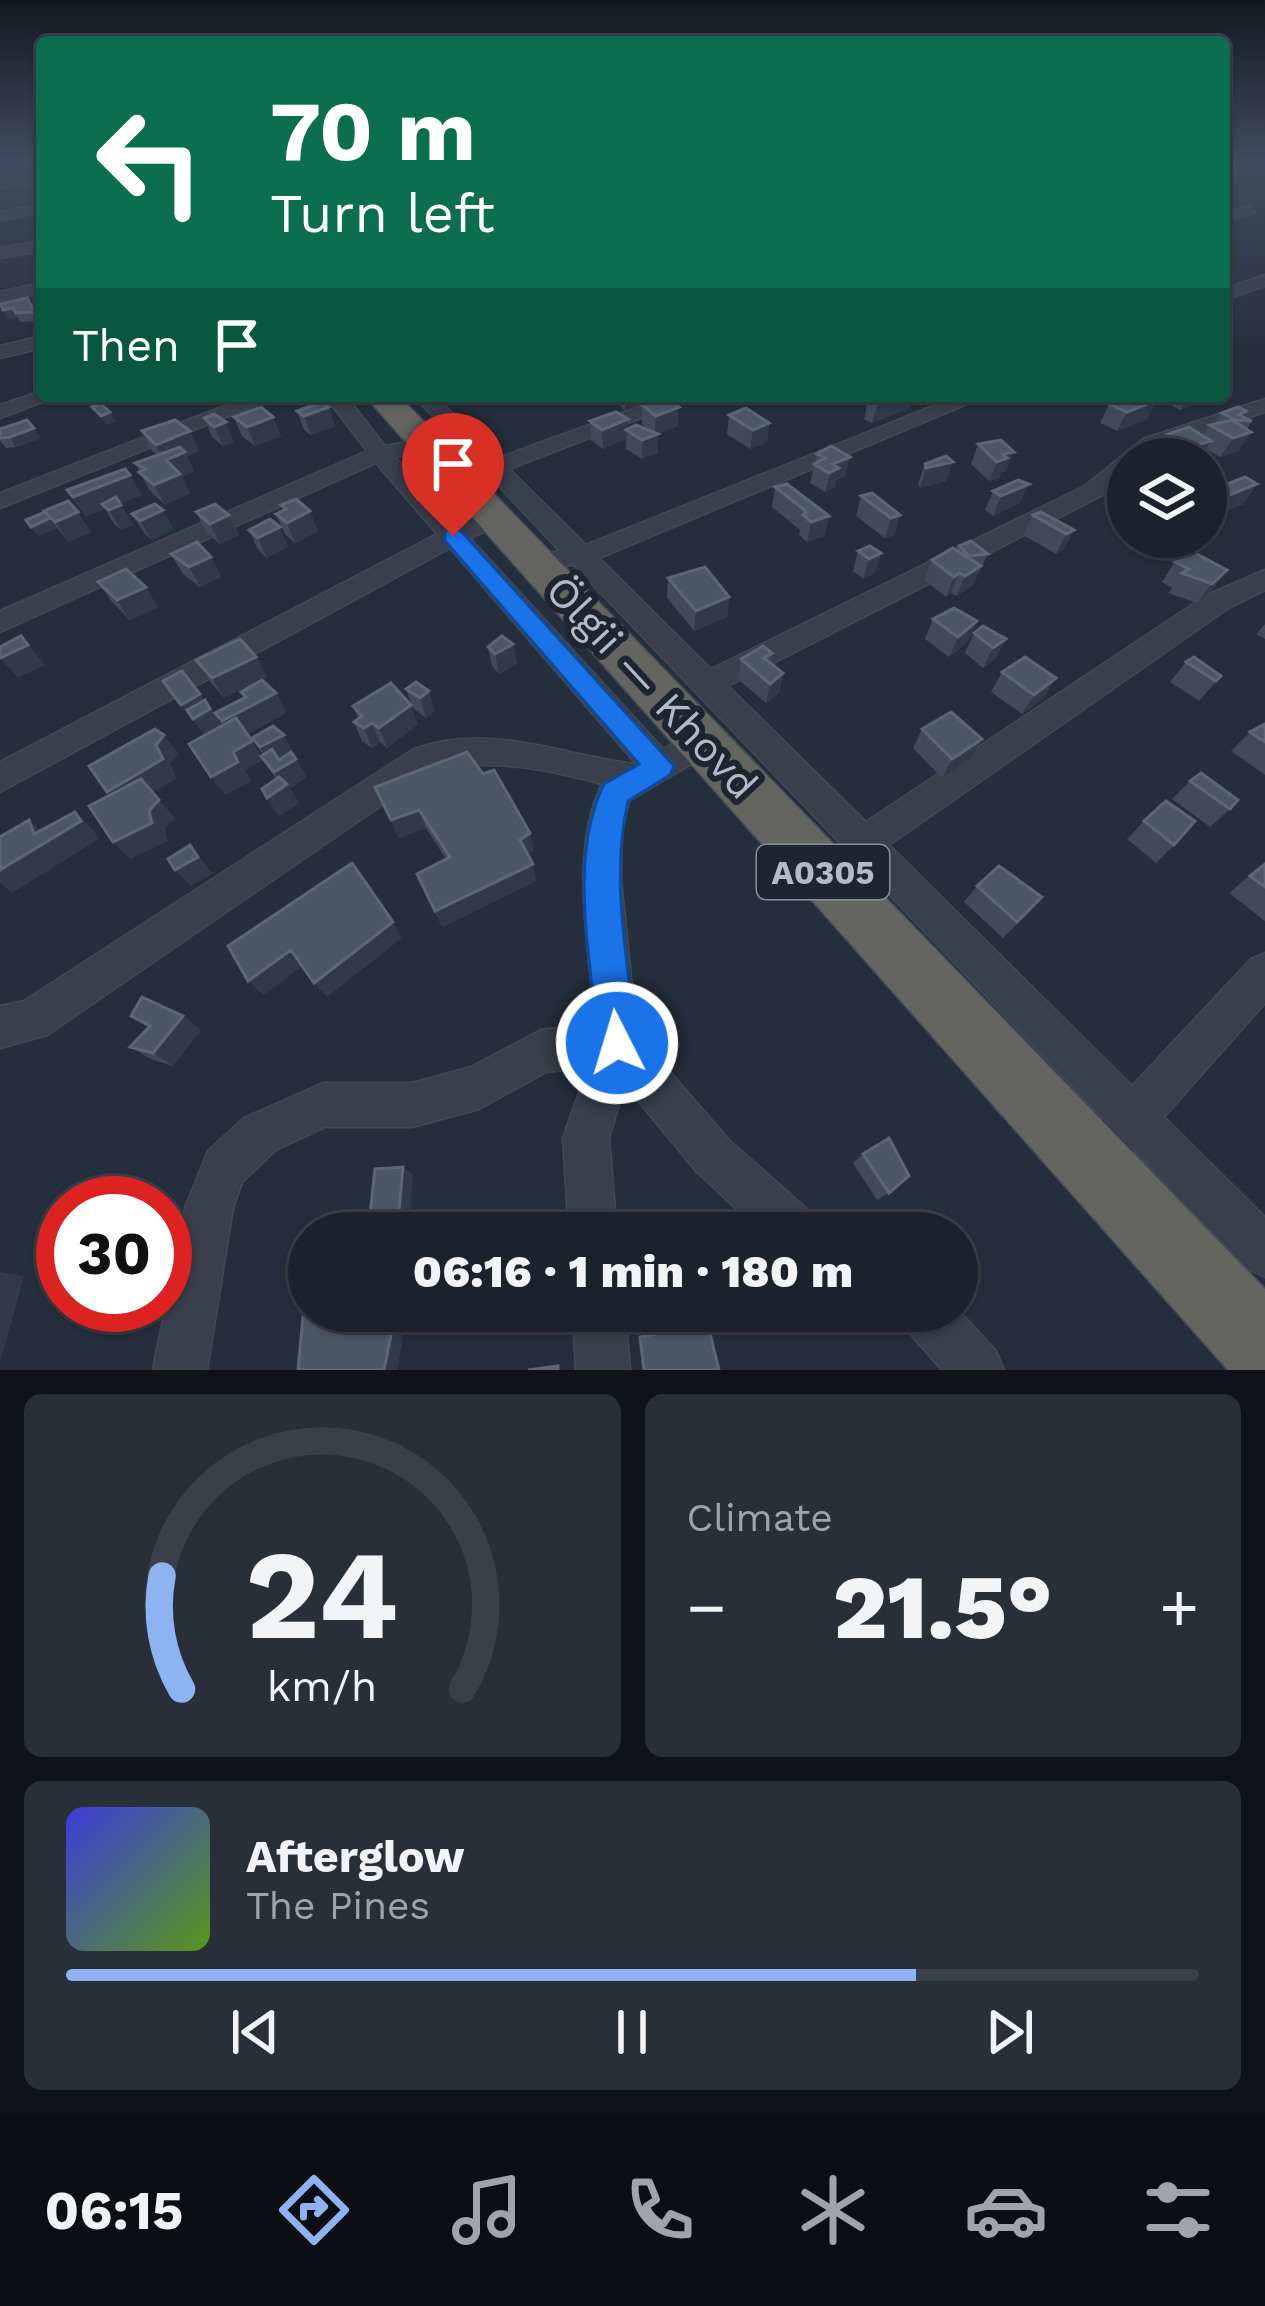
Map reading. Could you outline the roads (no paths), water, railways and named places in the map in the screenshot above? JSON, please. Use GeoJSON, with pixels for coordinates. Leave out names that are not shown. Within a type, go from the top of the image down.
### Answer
{"type":"FeatureCollection","features":[{"type":"Feature","properties":{"kind":"highway","name":"Ölgii — Khovd"},"geometry":{"type":"LineString","coordinates":[[386,402],[446,471],[560,559],[666,762],[1092,1163],[1265,1348]]}},
{"type":"Feature","properties":{"kind":"street"},"geometry":{"type":"LineString","coordinates":[[0,253],[36,247]]}},
{"type":"Feature","properties":{"kind":"street"},"geometry":{"type":"LineString","coordinates":[[1230,293],[1265,280]]}},
{"type":"Feature","properties":{"kind":"street"},"geometry":{"type":"LineString","coordinates":[[0,297],[36,289]]}},
{"type":"Feature","properties":{"kind":"street"},"geometry":{"type":"LineString","coordinates":[[0,352],[36,343]]}},
{"type":"Feature","properties":{"kind":"street"},"geometry":{"type":"LineString","coordinates":[[0,412],[36,400]]}},
{"type":"Feature","properties":{"kind":"street"},"geometry":{"type":"LineString","coordinates":[[0,501],[253,402]]}},
{"type":"Feature","properties":{"kind":"street"},"geometry":{"type":"LineString","coordinates":[[343,402],[446,471],[666,762]]}},
{"type":"Feature","properties":{"kind":"street"},"geometry":{"type":"LineString","coordinates":[[0,778],[446,471],[669,402]]}},
{"type":"Feature","properties":{"kind":"street"},"geometry":{"type":"LineString","coordinates":[[961,402],[560,559],[706,684],[1265,1252]]}},
{"type":"Feature","properties":{"kind":"street"},"geometry":{"type":"LineString","coordinates":[[1169,438],[1265,405]]}},
{"type":"Feature","properties":{"kind":"street"},"geometry":{"type":"LineString","coordinates":[[0,622],[356,461],[446,471]]}},
{"type":"Feature","properties":{"kind":"street"},"geometry":{"type":"LineString","coordinates":[[706,684],[1093,491],[1107,479]]}},
{"type":"Feature","properties":{"kind":"street"},"geometry":{"type":"LineString","coordinates":[[863,844],[1217,602],[1265,579]]}},
{"type":"Feature","properties":{"kind":"street"},"geometry":{"type":"LineString","coordinates":[[0,1027],[32,1020],[425,758],[467,747],[666,762]]}},
{"type":"Feature","properties":{"kind":"street"},"geometry":{"type":"LineString","coordinates":[[591,1212],[586,1138],[617,1043],[603,880],[605,831],[614,794],[666,762]]}},
{"type":"Feature","properties":{"kind":"street"},"geometry":{"type":"LineString","coordinates":[[1092,1163],[1265,973]]}},
{"type":"Feature","properties":{"kind":"street"},"geometry":{"type":"LineString","coordinates":[[617,1043],[713,1156],[775,1212]]}},
{"type":"Feature","properties":{"kind":"street"},"geometry":{"type":"LineString","coordinates":[[180,1370],[209,1208],[224,1167],[260,1134],[322,1105],[412,1105],[479,1087],[541,1051],[617,1043]]}},
{"type":"Feature","properties":{"kind":"street"},"geometry":{"type":"LineString","coordinates":[[600,1332],[603,1370]]}},
{"type":"Feature","properties":{"kind":"street"},"geometry":{"type":"LineString","coordinates":[[942,1332],[977,1370]]}}]}
